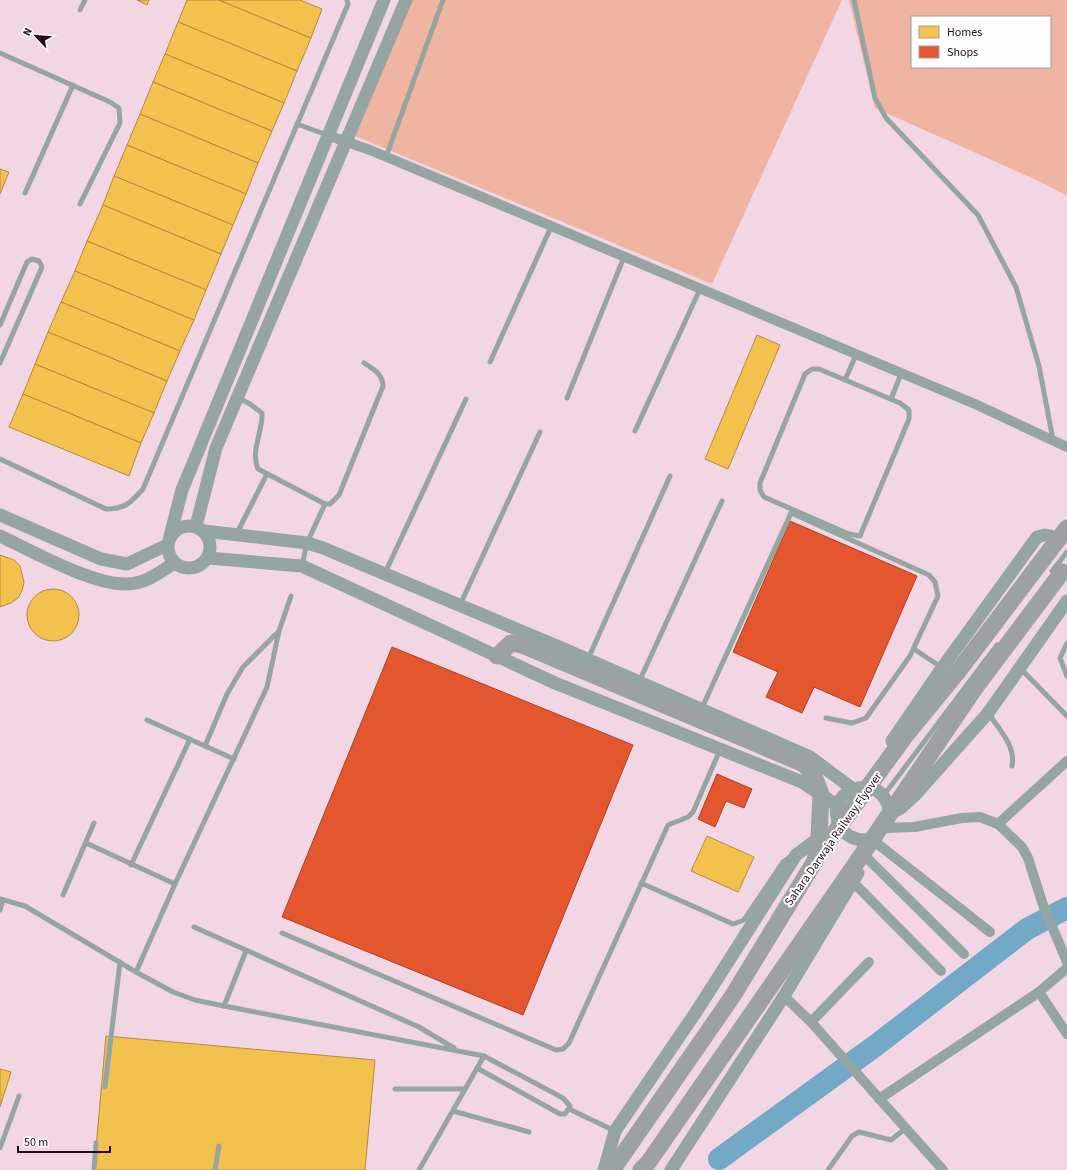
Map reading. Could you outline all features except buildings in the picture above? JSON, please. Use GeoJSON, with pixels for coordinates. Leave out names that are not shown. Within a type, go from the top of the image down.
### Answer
{"type":"FeatureCollection","features":[{"type":"Feature","properties":{"kind":"highway","name":"Sahara Darwaja Railway Flyover"},"geometry":{"type":"LineString","coordinates":[[606,1170],[616,1166],[732,997],[815,861],[906,735],[1061,542]]}},
{"type":"Feature","properties":{"kind":"highway"},"geometry":{"type":"LineString","coordinates":[[641,1170],[648,1163],[859,859],[975,688],[1059,572]]}},
{"type":"Feature","properties":{"kind":"highway"},"geometry":{"type":"LineString","coordinates":[[497,656],[511,643],[522,645],[804,764],[814,776],[821,794],[819,837],[815,861]]}},
{"type":"Feature","properties":{"kind":"street"},"geometry":{"type":"LineString","coordinates":[[200,529],[209,539],[210,549],[208,558],[201,565],[192,568],[182,567],[174,562],[169,554],[169,540],[182,490],[327,135],[384,0]]}},
{"type":"Feature","properties":{"kind":"street"},"geometry":{"type":"LineString","coordinates":[[200,529],[216,448],[406,0]]}},
{"type":"Feature","properties":{"kind":"street"},"geometry":{"type":"LineString","coordinates":[[327,135],[386,157],[700,290],[975,404],[1067,447]]}},
{"type":"Feature","properties":{"kind":"street"},"geometry":{"type":"LineString","coordinates":[[0,515],[100,559],[116,563],[127,564],[169,540],[177,529],[186,525],[200,529],[307,543],[588,660],[810,757],[857,788],[877,791],[883,796],[889,807],[890,813],[886,828],[875,840],[868,859],[784,996],[671,1170]]}},
{"type":"Feature","properties":{"kind":"street"},"geometry":{"type":"LineString","coordinates":[[990,932],[875,840],[858,840],[850,837],[842,831],[836,818],[838,806],[846,793],[857,788],[1037,537],[1045,535],[1061,542]]}},
{"type":"Feature","properties":{"kind":"street"},"geometry":{"type":"LineString","coordinates":[[0,536],[84,574],[109,583],[126,585],[147,580],[174,562]]}},
{"type":"Feature","properties":{"kind":"street"},"geometry":{"type":"LineString","coordinates":[[208,558],[302,566],[555,682],[802,782],[838,806]]}},
{"type":"Feature","properties":{"kind":"street"},"geometry":{"type":"LineString","coordinates":[[890,813],[902,807],[916,794],[988,713],[1067,601]]}},
{"type":"Feature","properties":{"kind":"street"},"geometry":{"type":"LineString","coordinates":[[998,824],[1067,761]]}},
{"type":"Feature","properties":{"kind":"street"},"geometry":{"type":"LineString","coordinates":[[886,828],[914,827],[962,818],[980,817],[998,824],[1022,847],[1028,858],[1043,905],[1054,928],[1067,962]]}},
{"type":"Feature","properties":{"kind":"street"},"geometry":{"type":"LineString","coordinates":[[606,1170],[615,1131],[698,1009],[796,855],[838,823]]}},
{"type":"Feature","properties":{"kind":"street"},"geometry":{"type":"LineString","coordinates":[[868,859],[964,954]]}},
{"type":"Feature","properties":{"kind":"street"},"geometry":{"type":"LineString","coordinates":[[853,882],[941,971]]}},
{"type":"Feature","properties":{"kind":"street"},"geometry":{"type":"LineString","coordinates":[[811,1022],[869,962]]}},
{"type":"Feature","properties":{"kind":"street"},"geometry":{"type":"LineString","coordinates":[[879,1099],[1039,992],[1067,968]]}},
{"type":"Feature","properties":{"kind":"street"},"geometry":{"type":"LineString","coordinates":[[1039,992],[1067,1034]]}},
{"type":"Feature","properties":{"kind":"street"},"geometry":{"type":"LineString","coordinates":[[784,996],[811,1022],[943,1170]]}},
{"type":"Feature","properties":{"kind":"lane"},"geometry":{"type":"LineString","coordinates":[[80,10],[85,0]]}},
{"type":"Feature","properties":{"kind":"lane"},"geometry":{"type":"LineString","coordinates":[[0,459],[106,509],[117,509],[129,504],[143,489],[348,4],[347,0]]}},
{"type":"Feature","properties":{"kind":"lane"},"geometry":{"type":"LineString","coordinates":[[386,157],[443,0]]}},
{"type":"Feature","properties":{"kind":"lane"},"geometry":{"type":"LineString","coordinates":[[854,0],[875,98],[886,118],[900,135],[978,215],[1016,287],[1039,366],[1053,440]]}},
{"type":"Feature","properties":{"kind":"lane"},"geometry":{"type":"LineString","coordinates":[[0,53],[110,102],[119,108],[120,123],[80,204]]}},
{"type":"Feature","properties":{"kind":"lane"},"geometry":{"type":"LineString","coordinates":[[25,193],[73,85]]}},
{"type":"Feature","properties":{"kind":"lane"},"geometry":{"type":"LineString","coordinates":[[297,124],[327,135]]}},
{"type":"Feature","properties":{"kind":"lane"},"geometry":{"type":"LineString","coordinates":[[490,362],[551,227]]}},
{"type":"Feature","properties":{"kind":"lane"},"geometry":{"type":"LineString","coordinates":[[567,398],[624,257]]}},
{"type":"Feature","properties":{"kind":"lane"},"geometry":{"type":"LineString","coordinates":[[0,325],[27,262],[32,259],[39,261],[42,267],[0,363]]}},
{"type":"Feature","properties":{"kind":"lane"},"geometry":{"type":"LineString","coordinates":[[635,431],[700,290]]}},
{"type":"Feature","properties":{"kind":"lane"},"geometry":{"type":"LineString","coordinates":[[845,380],[856,355]]}},
{"type":"Feature","properties":{"kind":"lane"},"geometry":{"type":"LineString","coordinates":[[237,398],[250,404],[262,413],[262,424],[256,447],[255,463],[258,469],[325,504],[330,504],[338,495],[383,386],[383,380],[378,373],[364,363]]}},
{"type":"Feature","properties":{"kind":"lane"},"geometry":{"type":"LineString","coordinates":[[812,369],[819,369],[845,380],[900,403],[909,410],[909,419],[860,536],[849,534],[764,496],[760,490],[760,484],[805,374],[812,369]]}},
{"type":"Feature","properties":{"kind":"lane"},"geometry":{"type":"LineString","coordinates":[[891,399],[901,374]]}},
{"type":"Feature","properties":{"kind":"lane"},"geometry":{"type":"LineString","coordinates":[[384,575],[466,399]]}},
{"type":"Feature","properties":{"kind":"lane"},"geometry":{"type":"LineString","coordinates":[[460,606],[540,432]]}},
{"type":"Feature","properties":{"kind":"lane"},"geometry":{"type":"LineString","coordinates":[[236,534],[267,474]]}},
{"type":"Feature","properties":{"kind":"lane"},"geometry":{"type":"LineString","coordinates":[[588,660],[670,476]]}},
{"type":"Feature","properties":{"kind":"lane"},"geometry":{"type":"LineString","coordinates":[[639,682],[722,501]]}},
{"type":"Feature","properties":{"kind":"lane"},"geometry":{"type":"LineString","coordinates":[[302,566],[307,543],[325,504]]}},
{"type":"Feature","properties":{"kind":"lane"},"geometry":{"type":"LineString","coordinates":[[701,710],[791,513],[929,575],[935,582],[938,596],[914,649],[866,718],[852,723],[826,718]]}},
{"type":"Feature","properties":{"kind":"lane"},"geometry":{"type":"LineString","coordinates":[[1059,572],[1061,542]]}},
{"type":"Feature","properties":{"kind":"lane"},"geometry":{"type":"LineString","coordinates":[[136,972],[175,884],[267,687],[279,631],[292,596]]}},
{"type":"Feature","properties":{"kind":"lane"},"geometry":{"type":"LineString","coordinates":[[205,746],[227,694],[243,667],[279,631]]}},
{"type":"Feature","properties":{"kind":"lane"},"geometry":{"type":"LineString","coordinates":[[883,796],[1001,639]]}},
{"type":"Feature","properties":{"kind":"lane"},"geometry":{"type":"LineString","coordinates":[[1067,643],[1060,658],[1067,676]]}},
{"type":"Feature","properties":{"kind":"lane"},"geometry":{"type":"LineString","coordinates":[[914,649],[942,668]]}},
{"type":"Feature","properties":{"kind":"lane"},"geometry":{"type":"LineString","coordinates":[[1020,668],[1067,716]]}},
{"type":"Feature","properties":{"kind":"lane"},"geometry":{"type":"LineString","coordinates":[[988,713],[1008,742],[1013,759],[1012,766]]}},
{"type":"Feature","properties":{"kind":"lane"},"geometry":{"type":"LineString","coordinates":[[148,720],[234,759]]}},
{"type":"Feature","properties":{"kind":"lane"},"geometry":{"type":"LineString","coordinates":[[131,865],[190,739]]}},
{"type":"Feature","properties":{"kind":"lane"},"geometry":{"type":"LineString","coordinates":[[282,934],[556,1050],[563,1049],[569,1043],[668,825],[688,817],[697,805],[721,748]]}},
{"type":"Feature","properties":{"kind":"lane"},"geometry":{"type":"LineString","coordinates":[[63,895],[94,824]]}},
{"type":"Feature","properties":{"kind":"lane"},"geometry":{"type":"LineString","coordinates":[[86,843],[175,884]]}},
{"type":"Feature","properties":{"kind":"lane"},"geometry":{"type":"LineString","coordinates":[[641,883],[733,924],[744,920],[783,862],[796,855]]}},
{"type":"Feature","properties":{"kind":"lane"},"geometry":{"type":"LineString","coordinates":[[0,910],[2,899],[25,906],[136,972],[173,992],[195,1000],[456,1049],[484,1056],[563,1098],[570,1106],[569,1109],[565,1114],[560,1114],[477,1068]]}},
{"type":"Feature","properties":{"kind":"lane"},"geometry":{"type":"LineString","coordinates":[[194,927],[419,1027],[456,1049]]}},
{"type":"Feature","properties":{"kind":"lane"},"geometry":{"type":"LineString","coordinates":[[224,1006],[246,951]]}},
{"type":"Feature","properties":{"kind":"lane"},"geometry":{"type":"LineString","coordinates":[[105,1088],[120,962]]}},
{"type":"Feature","properties":{"kind":"lane"},"geometry":{"type":"LineString","coordinates":[[419,1170],[484,1056]]}},
{"type":"Feature","properties":{"kind":"lane"},"geometry":{"type":"LineString","coordinates":[[395,1089],[465,1089]]}},
{"type":"Feature","properties":{"kind":"lane"},"geometry":{"type":"LineString","coordinates":[[0,1148],[19,1096]]}},
{"type":"Feature","properties":{"kind":"lane"},"geometry":{"type":"LineString","coordinates":[[569,1109],[615,1131]]}},
{"type":"Feature","properties":{"kind":"lane"},"geometry":{"type":"LineString","coordinates":[[453,1111],[529,1132]]}},
{"type":"Feature","properties":{"kind":"lane"},"geometry":{"type":"LineString","coordinates":[[828,1170],[852,1136],[859,1132],[891,1140],[906,1128]]}},
{"type":"Feature","properties":{"kind":"lane"},"geometry":{"type":"LineString","coordinates":[[94,1170],[96,1143]]}},
{"type":"Feature","properties":{"kind":"lane"},"geometry":{"type":"LineString","coordinates":[[215,1170],[219,1146]]}},
{"type":"Feature","properties":{"kind":"shaded area"},"geometry":{"type":"Polygon","coordinates":[[[412,0],[842,0],[712,284],[353,135],[412,0]]]}},
{"type":"Feature","properties":{"kind":"shaded area"},"geometry":{"type":"Polygon","coordinates":[[[849,0],[1067,0],[1067,196],[1043,183],[875,108],[849,0]]]}},
{"type":"Feature","properties":{"kind":"waterway"},"geometry":{"type":"LineString","coordinates":[[719,1159],[875,1046],[1027,929],[1067,908]]}}]}
